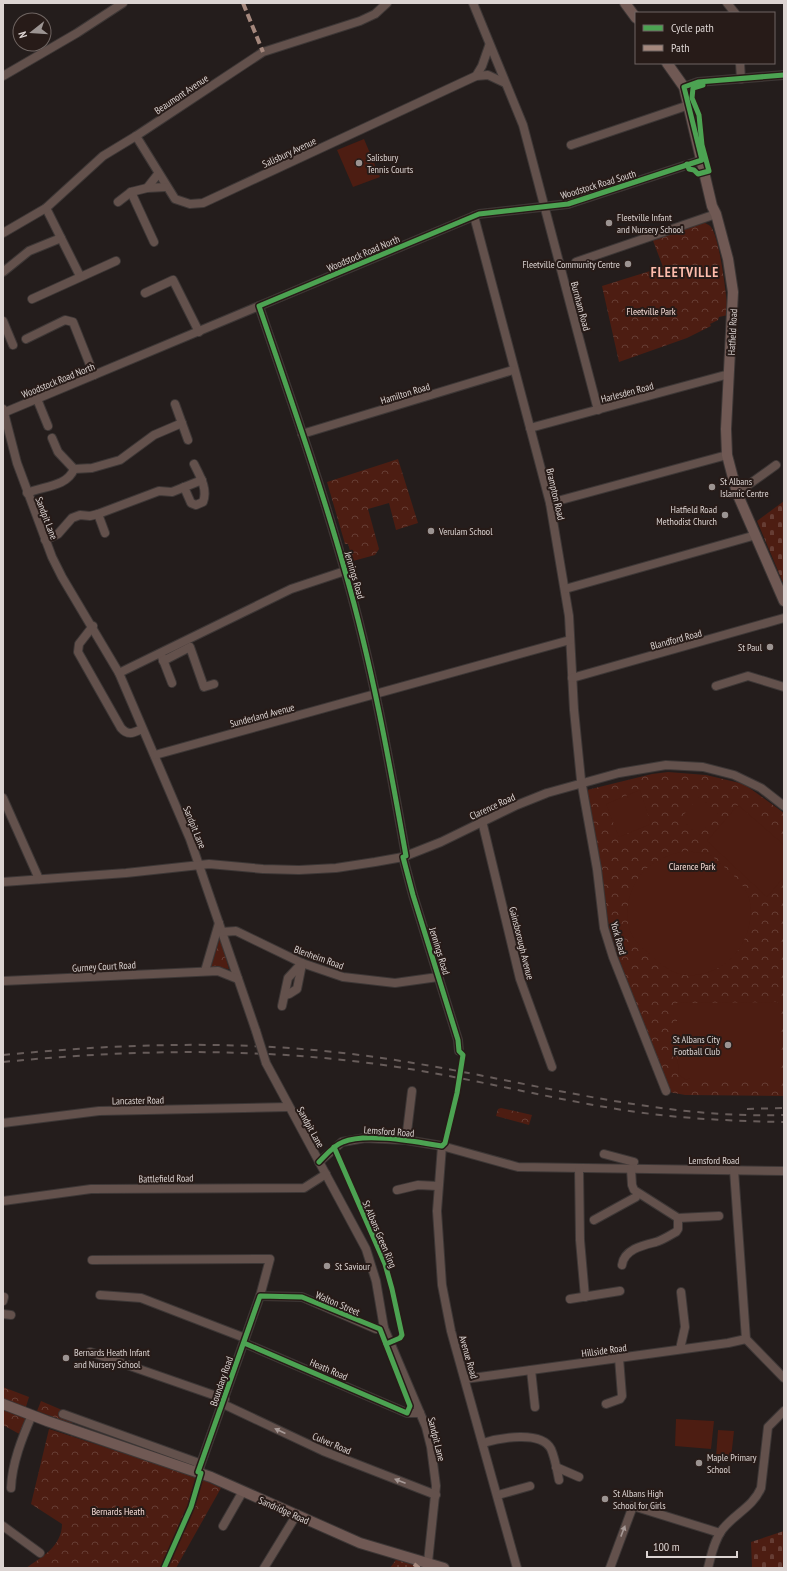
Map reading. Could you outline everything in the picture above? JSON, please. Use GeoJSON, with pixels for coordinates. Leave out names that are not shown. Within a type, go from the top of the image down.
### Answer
{"type":"FeatureCollection","features":[{"type":"Feature","properties":{"kind":"main road"},"geometry":{"type":"LineString","coordinates":[[626,3],[635,16]]}},
{"type":"Feature","properties":{"kind":"main road","name":"Hatfield Road"},"geometry":{"type":"LineString","coordinates":[[668,64],[684,87],[689,104],[712,206],[716,214],[728,259],[733,288],[726,438],[727,454],[737,493],[784,601]]}},
{"type":"Feature","properties":{"kind":"main road","name":"Sandridge Road"},"geometry":{"type":"LineString","coordinates":[[3,1404],[75,1430],[144,1448],[199,1469],[243,1491],[360,1543],[444,1568]]}},
{"type":"Feature","properties":{"kind":"street"},"geometry":{"type":"LineString","coordinates":[[3,76],[77,33],[123,3]]}},
{"type":"Feature","properties":{"kind":"street","name":"Beaumont Avenue"},"geometry":{"type":"LineString","coordinates":[[3,233],[46,208],[103,156],[136,136],[263,52],[360,21],[375,14],[387,3]]}},
{"type":"Feature","properties":{"kind":"street"},"geometry":{"type":"LineString","coordinates":[[472,3],[505,84]]}},
{"type":"Feature","properties":{"kind":"street"},"geometry":{"type":"LineString","coordinates":[[727,3],[734,12]]}},
{"type":"Feature","properties":{"kind":"street"},"geometry":{"type":"LineString","coordinates":[[476,76],[482,66],[489,46]]}},
{"type":"Feature","properties":{"kind":"street"},"geometry":{"type":"LineString","coordinates":[[740,64],[741,79]]}},
{"type":"Feature","properties":{"kind":"street"},"geometry":{"type":"LineString","coordinates":[[476,76],[488,75],[505,84]]}},
{"type":"Feature","properties":{"kind":"street"},"geometry":{"type":"LineString","coordinates":[[684,87],[698,82],[784,75]]}},
{"type":"Feature","properties":{"kind":"street","name":"Salisbury Avenue"},"geometry":{"type":"LineString","coordinates":[[136,136],[166,187],[175,199],[190,204],[203,203],[476,76]]}},
{"type":"Feature","properties":{"kind":"street","name":"Burnham Road"},"geometry":{"type":"LineString","coordinates":[[505,84],[524,130],[598,410]]}},
{"type":"Feature","properties":{"kind":"street"},"geometry":{"type":"LineString","coordinates":[[571,145],[689,104]]}},
{"type":"Feature","properties":{"kind":"street","name":"Woodstock Road South"},"geometry":{"type":"LineString","coordinates":[[474,216],[577,202],[702,160]]}},
{"type":"Feature","properties":{"kind":"street"},"geometry":{"type":"LineString","coordinates":[[146,188],[158,174]]}},
{"type":"Feature","properties":{"kind":"street"},"geometry":{"type":"LineString","coordinates":[[118,202],[131,192],[146,188],[166,187]]}},
{"type":"Feature","properties":{"kind":"street"},"geometry":{"type":"LineString","coordinates":[[131,192],[154,242]]}},
{"type":"Feature","properties":{"kind":"street"},"geometry":{"type":"LineString","coordinates":[[46,208],[80,276]]}},
{"type":"Feature","properties":{"kind":"street"},"geometry":{"type":"LineString","coordinates":[[576,262],[716,214]]}},
{"type":"Feature","properties":{"kind":"street","name":"Woodstock Road North"},"geometry":{"type":"LineString","coordinates":[[3,411],[37,399],[199,332],[474,216]]}},
{"type":"Feature","properties":{"kind":"street","name":"Brampton Road"},"geometry":{"type":"LineString","coordinates":[[474,216],[513,370],[550,503],[565,589],[570,640],[574,710],[582,782]]}},
{"type":"Feature","properties":{"kind":"street"},"geometry":{"type":"LineString","coordinates":[[3,272],[30,251],[61,238]]}},
{"type":"Feature","properties":{"kind":"street"},"geometry":{"type":"LineString","coordinates":[[32,299],[116,261]]}},
{"type":"Feature","properties":{"kind":"street"},"geometry":{"type":"LineString","coordinates":[[145,293],[175,278],[199,332]]}},
{"type":"Feature","properties":{"kind":"street","name":"Jennings Road"},"geometry":{"type":"LineString","coordinates":[[259,306],[302,434],[345,571],[376,694],[412,895],[458,1040],[459,1051]]}},
{"type":"Feature","properties":{"kind":"street"},"geometry":{"type":"LineString","coordinates":[[26,339],[65,320],[72,322],[94,375]]}},
{"type":"Feature","properties":{"kind":"street"},"geometry":{"type":"LineString","coordinates":[[4,325],[14,345]]}},
{"type":"Feature","properties":{"kind":"street","name":"Hamilton Road"},"geometry":{"type":"LineString","coordinates":[[302,434],[513,370]]}},
{"type":"Feature","properties":{"kind":"street","name":"Harlesden Road"},"geometry":{"type":"LineString","coordinates":[[530,428],[729,374]]}},
{"type":"Feature","properties":{"kind":"street"},"geometry":{"type":"LineString","coordinates":[[37,399],[48,426]]}},
{"type":"Feature","properties":{"kind":"street"},"geometry":{"type":"LineString","coordinates":[[175,404],[188,440]]}},
{"type":"Feature","properties":{"kind":"street","name":"Sandpit Lane"},"geometry":{"type":"LineString","coordinates":[[3,411],[17,463],[45,540],[62,577],[119,673],[200,865],[266,1063],[366,1249],[374,1275],[384,1328],[426,1427],[431,1447],[436,1476],[436,1495],[428,1562]]}},
{"type":"Feature","properties":{"kind":"street"},"geometry":{"type":"LineString","coordinates":[[52,438],[58,452],[74,469],[92,468],[120,460],[154,435],[182,423]]}},
{"type":"Feature","properties":{"kind":"street"},"geometry":{"type":"LineString","coordinates":[[550,503],[727,454]]}},
{"type":"Feature","properties":{"kind":"street"},"geometry":{"type":"LineString","coordinates":[[184,487],[191,503],[196,505],[203,502],[206,496],[202,480],[194,464]]}},
{"type":"Feature","properties":{"kind":"street"},"geometry":{"type":"LineString","coordinates":[[737,493],[776,465]]}},
{"type":"Feature","properties":{"kind":"street"},"geometry":{"type":"LineString","coordinates":[[27,493],[65,482],[71,477],[74,469]]}},
{"type":"Feature","properties":{"kind":"street"},"geometry":{"type":"LineString","coordinates":[[45,540],[58,534],[72,518],[80,515],[90,516],[98,514],[159,491],[172,492],[202,480]]}},
{"type":"Feature","properties":{"kind":"street"},"geometry":{"type":"LineString","coordinates":[[98,514],[105,533]]}},
{"type":"Feature","properties":{"kind":"street"},"geometry":{"type":"LineString","coordinates":[[565,589],[756,535]]}},
{"type":"Feature","properties":{"kind":"street"},"geometry":{"type":"LineString","coordinates":[[163,661],[188,644],[291,589],[345,571]]}},
{"type":"Feature","properties":{"kind":"street","name":"Blandford Road"},"geometry":{"type":"LineString","coordinates":[[572,678],[784,618]]}},
{"type":"Feature","properties":{"kind":"street"},"geometry":{"type":"LineString","coordinates":[[92,626],[79,644],[78,652],[120,728],[124,732],[131,734],[142,729]]}},
{"type":"Feature","properties":{"kind":"street","name":"Sunderland Avenue"},"geometry":{"type":"LineString","coordinates":[[155,756],[570,640]]}},
{"type":"Feature","properties":{"kind":"street"},"geometry":{"type":"LineString","coordinates":[[119,673],[160,653],[188,644]]}},
{"type":"Feature","properties":{"kind":"street"},"geometry":{"type":"LineString","coordinates":[[188,644],[204,687],[214,684]]}},
{"type":"Feature","properties":{"kind":"street"},"geometry":{"type":"LineString","coordinates":[[160,653],[172,682]]}},
{"type":"Feature","properties":{"kind":"street"},"geometry":{"type":"LineString","coordinates":[[716,686],[748,676],[784,686]]}},
{"type":"Feature","properties":{"kind":"street","name":"Clarence Road"},"geometry":{"type":"LineString","coordinates":[[3,882],[126,873],[209,864],[263,870],[336,868],[405,856],[441,842],[517,804],[582,782],[637,769],[680,765],[703,767],[734,775],[749,782],[769,793],[784,806]]}},
{"type":"Feature","properties":{"kind":"street","name":"York Road"},"geometry":{"type":"LineString","coordinates":[[582,782],[597,869],[604,928],[616,964],[637,1013],[666,1091]]}},
{"type":"Feature","properties":{"kind":"street"},"geometry":{"type":"LineString","coordinates":[[3,798],[39,879]]}},
{"type":"Feature","properties":{"kind":"street","name":"Gainsborough Avenue"},"geometry":{"type":"LineString","coordinates":[[482,821],[520,979],[552,1066]]}},
{"type":"Feature","properties":{"kind":"street"},"geometry":{"type":"LineString","coordinates":[[205,971],[219,923]]}},
{"type":"Feature","properties":{"kind":"street","name":"Blenheim Road"},"geometry":{"type":"LineString","coordinates":[[222,932],[236,931],[326,973],[356,979],[395,982],[438,977]]}},
{"type":"Feature","properties":{"kind":"street"},"geometry":{"type":"LineString","coordinates":[[282,1006],[285,994],[289,994],[297,989],[302,963]]}},
{"type":"Feature","properties":{"kind":"street","name":"Gurney Court Road"},"geometry":{"type":"LineString","coordinates":[[3,980],[218,971],[238,980]]}},
{"type":"Feature","properties":{"kind":"street"},"geometry":{"type":"LineString","coordinates":[[406,1140],[412,1090]]}},
{"type":"Feature","properties":{"kind":"street"},"geometry":{"type":"LineString","coordinates":[[274,1107],[282,1094]]}},
{"type":"Feature","properties":{"kind":"street","name":"Lancaster Road"},"geometry":{"type":"LineString","coordinates":[[3,1123],[99,1111],[289,1107]]}},
{"type":"Feature","properties":{"kind":"street","name":"Lemsford Road"},"geometry":{"type":"LineString","coordinates":[[319,1162],[338,1145],[349,1140],[365,1138],[406,1140],[442,1146],[518,1167],[614,1168],[633,1166],[784,1171]]}},
{"type":"Feature","properties":{"kind":"street","name":"Avenue Road"},"geometry":{"type":"LineString","coordinates":[[442,1146],[438,1186],[437,1241],[442,1285],[451,1331],[498,1495],[517,1568]]}},
{"type":"Feature","properties":{"kind":"street"},"geometry":{"type":"LineString","coordinates":[[604,1154],[615,1156],[633,1166],[632,1185],[638,1194],[678,1218],[719,1216]]}},
{"type":"Feature","properties":{"kind":"street"},"geometry":{"type":"LineString","coordinates":[[614,1168],[615,1156]]}},
{"type":"Feature","properties":{"kind":"street"},"geometry":{"type":"LineString","coordinates":[[579,1168],[580,1240],[585,1297]]}},
{"type":"Feature","properties":{"kind":"street"},"geometry":{"type":"LineString","coordinates":[[734,1170],[746,1339],[784,1378]]}},
{"type":"Feature","properties":{"kind":"street","name":"Battlefield Road"},"geometry":{"type":"LineString","coordinates":[[3,1201],[90,1189],[304,1188],[326,1174]]}},
{"type":"Feature","properties":{"kind":"street"},"geometry":{"type":"LineString","coordinates":[[398,1190],[418,1185],[438,1186]]}},
{"type":"Feature","properties":{"kind":"street"},"geometry":{"type":"LineString","coordinates":[[594,1220],[636,1197],[638,1194]]}},
{"type":"Feature","properties":{"kind":"street"},"geometry":{"type":"LineString","coordinates":[[622,1265],[626,1255],[646,1243],[658,1242],[676,1232],[678,1229],[678,1218]]}},
{"type":"Feature","properties":{"kind":"street","name":"Boundary Road"},"geometry":{"type":"LineString","coordinates":[[92,1260],[270,1259],[260,1296],[224,1402],[199,1469]]}},
{"type":"Feature","properties":{"kind":"street"},"geometry":{"type":"LineString","coordinates":[[570,1299],[620,1291]]}},
{"type":"Feature","properties":{"kind":"street"},"geometry":{"type":"LineString","coordinates":[[680,1349],[685,1327],[681,1292]]}},
{"type":"Feature","properties":{"kind":"street","name":"Heath Road"},"geometry":{"type":"LineString","coordinates":[[100,1295],[141,1298],[244,1340],[407,1414],[420,1413]]}},
{"type":"Feature","properties":{"kind":"street","name":"Walton Street"},"geometry":{"type":"LineString","coordinates":[[260,1296],[302,1297],[376,1329],[384,1328]]}},
{"type":"Feature","properties":{"kind":"street"},"geometry":{"type":"LineString","coordinates":[[3,1301],[4,1297]]}},
{"type":"Feature","properties":{"kind":"street","name":"Hillside Road"},"geometry":{"type":"LineString","coordinates":[[465,1378],[619,1358],[746,1339]]}},
{"type":"Feature","properties":{"kind":"street","name":"Culver Road"},"geometry":{"type":"LineString","coordinates":[[90,1352],[224,1402],[323,1451],[436,1495]]}},
{"type":"Feature","properties":{"kind":"street"},"geometry":{"type":"LineString","coordinates":[[606,1404],[620,1399],[622,1396],[619,1358]]}},
{"type":"Feature","properties":{"kind":"street"},"geometry":{"type":"LineString","coordinates":[[531,1370],[536,1407]]}},
{"type":"Feature","properties":{"kind":"street"},"geometry":{"type":"LineString","coordinates":[[708,1568],[720,1533],[753,1503],[758,1496],[761,1488],[768,1427],[784,1411]]}},
{"type":"Feature","properties":{"kind":"street","name":"Sandridge Road"},"geometry":{"type":"LineString","coordinates":[[63,1414],[144,1448]]}},
{"type":"Feature","properties":{"kind":"street"},"geometry":{"type":"LineString","coordinates":[[11,1488],[11,1476],[32,1415]]}},
{"type":"Feature","properties":{"kind":"street"},"geometry":{"type":"LineString","coordinates":[[75,1430],[79,1420]]}},
{"type":"Feature","properties":{"kind":"street"},"geometry":{"type":"LineString","coordinates":[[483,1443],[529,1437],[538,1438],[545,1442],[551,1449],[559,1480]]}},
{"type":"Feature","properties":{"kind":"street"},"geometry":{"type":"LineString","coordinates":[[556,1467],[579,1477]]}},
{"type":"Feature","properties":{"kind":"street"},"geometry":{"type":"LineString","coordinates":[[498,1495],[531,1487]]}},
{"type":"Feature","properties":{"kind":"street"},"geometry":{"type":"LineString","coordinates":[[223,1526],[243,1491]]}},
{"type":"Feature","properties":{"kind":"street"},"geometry":{"type":"LineString","coordinates":[[610,1568],[633,1506],[639,1506],[720,1533]]}},
{"type":"Feature","properties":{"kind":"street"},"geometry":{"type":"LineString","coordinates":[[264,1568],[297,1514]]}},
{"type":"Feature","properties":{"kind":"street"},"geometry":{"type":"LineString","coordinates":[[3,1526],[16,1534],[40,1553]]}},
{"type":"Feature","properties":{"kind":"green space","name":"Salisbury Tennis Courts"},"geometry":{"type":"Polygon","coordinates":[[[364,139],[380,177],[353,187],[337,150],[364,139]]]}},
{"type":"Feature","properties":{"kind":"green space","name":"Fleetville Park"},"geometry":{"type":"Polygon","coordinates":[[[704,222],[711,227],[717,243],[728,315],[719,317],[718,320],[710,324],[711,326],[687,338],[619,362],[602,286],[663,267],[652,238],[704,222]]]}},
{"type":"Feature","properties":{"kind":"green space"},"geometry":{"type":"Polygon","coordinates":[[[398,459],[418,523],[396,530],[389,503],[368,509],[379,549],[375,555],[353,561],[348,544],[345,544],[327,482],[398,459]]]}},
{"type":"Feature","properties":{"kind":"green space"},"geometry":{"type":"Polygon","coordinates":[[[784,501],[784,585],[757,521],[784,501]]]}},
{"type":"Feature","properties":{"kind":"green space","name":"Clarence Park"},"geometry":{"type":"Polygon","coordinates":[[[668,772],[706,775],[744,784],[784,813],[784,1096],[685,1095],[669,1092],[617,954],[609,927],[587,790],[652,774],[668,772]]]}},
{"type":"Feature","properties":{"kind":"green space"},"geometry":{"type":"Polygon","coordinates":[[[640,790],[651,824],[619,837],[606,804],[640,790]]]}},
{"type":"Feature","properties":{"kind":"green space"},"geometry":{"type":"Polygon","coordinates":[[[699,797],[718,813],[699,835],[680,819],[699,797]]]}},
{"type":"Feature","properties":{"kind":"green space"},"geometry":{"type":"Polygon","coordinates":[[[738,805],[784,845],[784,877],[767,897],[707,841],[738,805]]]}},
{"type":"Feature","properties":{"kind":"green space"},"geometry":{"type":"Polygon","coordinates":[[[685,851],[709,854],[713,857],[738,880],[748,896],[751,906],[751,917],[748,930],[736,954],[720,967],[696,975],[680,974],[658,962],[636,941],[628,924],[627,914],[630,895],[638,878],[644,871],[663,858],[685,851]]]}},
{"type":"Feature","properties":{"kind":"green space"},"geometry":{"type":"Polygon","coordinates":[[[220,938],[229,969],[211,967],[220,938]]]}},
{"type":"Feature","properties":{"kind":"green space","name":"St Albans City Football Club"},"geometry":{"type":"Polygon","coordinates":[[[777,1002],[779,1004],[779,1078],[690,1078],[686,1080],[679,1075],[677,1053],[677,1003],[777,1002]]]}},
{"type":"Feature","properties":{"kind":"green space"},"geometry":{"type":"Polygon","coordinates":[[[501,1108],[532,1115],[529,1125],[496,1116],[498,1109],[501,1108]]]}},
{"type":"Feature","properties":{"kind":"green space"},"geometry":{"type":"Polygon","coordinates":[[[3,1387],[29,1397],[24,1413],[3,1405],[3,1387]]]}},
{"type":"Feature","properties":{"kind":"green space"},"geometry":{"type":"Polygon","coordinates":[[[41,1401],[62,1410],[61,1415],[72,1420],[72,1424],[37,1411],[41,1401]]]}},
{"type":"Feature","properties":{"kind":"green space"},"geometry":{"type":"Polygon","coordinates":[[[3,1408],[30,1418],[23,1436],[3,1425],[3,1408]]]}},
{"type":"Feature","properties":{"kind":"green space"},"geometry":{"type":"Polygon","coordinates":[[[676,1419],[714,1421],[711,1449],[675,1446],[676,1419]]]}},
{"type":"Feature","properties":{"kind":"green space","name":"Bernards Heath"},"geometry":{"type":"Polygon","coordinates":[[[49,1429],[197,1477],[221,1488],[176,1568],[26,1568],[55,1545],[61,1532],[62,1524],[31,1504],[49,1429]]]}},
{"type":"Feature","properties":{"kind":"green space"},"geometry":{"type":"Polygon","coordinates":[[[718,1430],[734,1431],[731,1458],[716,1457],[718,1430]]]}},
{"type":"Feature","properties":{"kind":"green space"},"geometry":{"type":"Polygon","coordinates":[[[784,1531],[784,1568],[752,1568],[751,1542],[784,1531]]]}},
{"type":"Feature","properties":{"kind":"green space"},"geometry":{"type":"Polygon","coordinates":[[[398,1557],[425,1564],[424,1568],[390,1568],[398,1557]]]}},
{"type":"Feature","properties":{"kind":"railway"},"geometry":{"type":"LineString","coordinates":[[3,1055],[103,1047],[152,1045],[252,1046],[301,1049],[401,1061],[639,1105],[735,1115],[784,1115]]}},
{"type":"Feature","properties":{"kind":"railway"},"geometry":{"type":"LineString","coordinates":[[3,1062],[102,1054],[200,1052],[299,1056],[424,1071],[584,1103],[654,1114],[741,1121],[784,1122]]}},
{"type":"Feature","properties":{"kind":"railway"},"geometry":{"type":"LineString","coordinates":[[747,1109],[784,1108]]}},
{"type":"Feature","properties":{"kind":"marked path"},"geometry":{"type":"LineString","coordinates":[[243,3],[263,52]]}},
{"type":"Feature","properties":{"kind":"marked path"},"geometry":{"type":"LineString","coordinates":[[414,1564],[419,1568]]}},
{"type":"Feature","properties":{"kind":"cycle path"},"geometry":{"type":"LineString","coordinates":[[319,1162],[336,1145],[353,1139],[392,1139],[442,1146],[445,1143],[457,1093],[463,1055],[459,1051],[458,1040],[413,895],[403,857],[406,856],[386,748],[372,677],[355,606],[315,471],[259,306],[479,214],[568,204],[702,160],[684,87],[698,82],[784,75]]}},
{"type":"Feature","properties":{"kind":"cycle path"},"geometry":{"type":"LineString","coordinates":[[687,164],[689,169],[694,170],[698,174],[709,171],[702,145],[699,115],[692,98],[693,88],[703,85]]}},
{"type":"Feature","properties":{"kind":"cycle path","name":"St Albans Green Ring"},"geometry":{"type":"LineString","coordinates":[[334,1147],[385,1264],[392,1289],[402,1335],[400,1338],[386,1344]]}},
{"type":"Feature","properties":{"kind":"cycle path"},"geometry":{"type":"LineString","coordinates":[[164,1568],[191,1507],[201,1473],[198,1472],[260,1296],[302,1297],[380,1329],[410,1406],[407,1413],[244,1343]]}},
{"type":"Feature","properties":{"kind":"place","name":"Salisbury Tennis Courts"},"geometry":{"type":"Point","coordinates":[359,163]}},
{"type":"Feature","properties":{"kind":"place","name":"Fleetville Infant and Nursery School"},"geometry":{"type":"Point","coordinates":[609,223]}},
{"type":"Feature","properties":{"kind":"place","name":"Fleetville Community Centre"},"geometry":{"type":"Point","coordinates":[628,264]}},
{"type":"Feature","properties":{"kind":"place","name":"St Albans Islamic Centre"},"geometry":{"type":"Point","coordinates":[712,487]}},
{"type":"Feature","properties":{"kind":"place","name":"Hatfield Road Methodist Church"},"geometry":{"type":"Point","coordinates":[725,515]}},
{"type":"Feature","properties":{"kind":"place","name":"Verulam School"},"geometry":{"type":"Point","coordinates":[431,531]}},
{"type":"Feature","properties":{"kind":"place","name":"St Paul"},"geometry":{"type":"Point","coordinates":[770,647]}},
{"type":"Feature","properties":{"kind":"place","name":"St Albans City Football Club"},"geometry":{"type":"Point","coordinates":[728,1045]}},
{"type":"Feature","properties":{"kind":"place","name":"St Saviour"},"geometry":{"type":"Point","coordinates":[327,1266]}},
{"type":"Feature","properties":{"kind":"place","name":"Bernards Heath Infant and Nursery School"},"geometry":{"type":"Point","coordinates":[66,1358]}},
{"type":"Feature","properties":{"kind":"place","name":"Maple Primary School"},"geometry":{"type":"Point","coordinates":[699,1463]}},
{"type":"Feature","properties":{"kind":"place","name":"St Albans High School for Girls"},"geometry":{"type":"Point","coordinates":[605,1499]}},
{"type":"Feature","properties":{"kind":"district","name":"FLEETVILLE"},"geometry":{"type":"Point","coordinates":[685,272]}}]}
